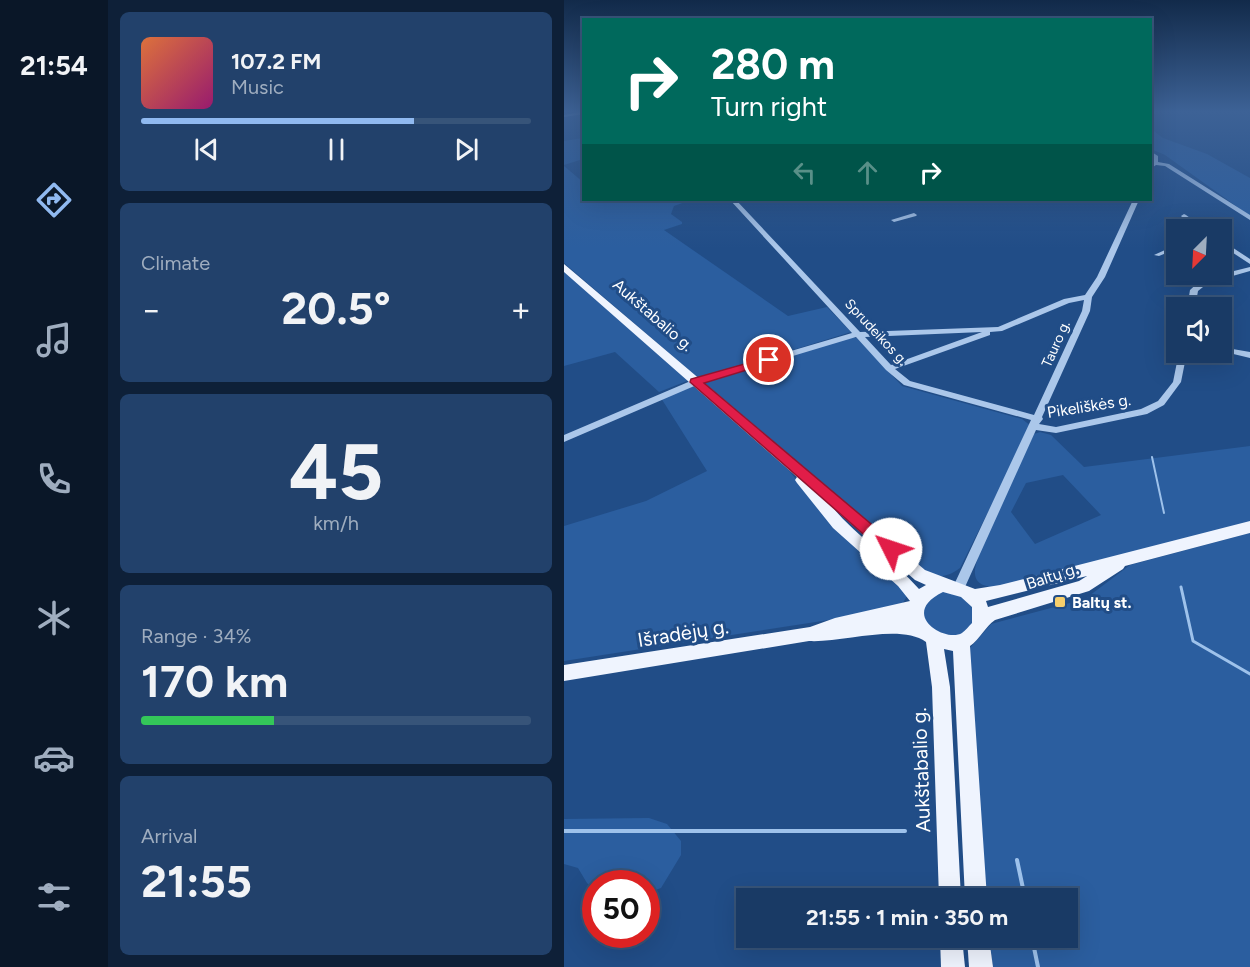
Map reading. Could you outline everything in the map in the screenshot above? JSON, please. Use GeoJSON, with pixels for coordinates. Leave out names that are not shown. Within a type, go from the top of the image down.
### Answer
{"type":"FeatureCollection","features":[{"type":"Feature","properties":{"kind":"main road","name":"Aukštabalio g."},"geometry":{"type":"LineString","coordinates":[[564,267],[920,575],[942,585]]}},
{"type":"Feature","properties":{"kind":"main road","name":"Aukštabalio g."},"geometry":{"type":"LineString","coordinates":[[795,468],[838,524],[903,581],[917,604]]}},
{"type":"Feature","properties":{"kind":"main road","name":"Baltų g."},"geometry":{"type":"LineString","coordinates":[[974,596],[1000,592],[1250,526]]}},
{"type":"Feature","properties":{"kind":"main road","name":"Baltų g."},"geometry":{"type":"LineString","coordinates":[[981,620],[990,614],[1083,586],[1130,558]]}},
{"type":"Feature","properties":{"kind":"main road"},"geometry":{"type":"LineString","coordinates":[[942,585],[959,587],[974,596],[981,611],[981,620],[971,636],[961,641],[943,642],[927,634],[916,622],[917,604],[932,588],[942,585]]}},
{"type":"Feature","properties":{"kind":"main road","name":"Išradėjų g."},"geometry":{"type":"LineString","coordinates":[[564,672],[809,634],[917,604]]}},
{"type":"Feature","properties":{"kind":"main road","name":"Išradėjų g."},"geometry":{"type":"LineString","coordinates":[[809,634],[833,635],[906,625],[927,634]]}},
{"type":"Feature","properties":{"kind":"main road","name":"Aukštabalio g."},"geometry":{"type":"LineString","coordinates":[[927,634],[940,662],[950,888]]}},
{"type":"Feature","properties":{"kind":"main road"},"geometry":{"type":"LineString","coordinates":[[961,641],[975,888]]}},
{"type":"Feature","properties":{"kind":"main road"},"geometry":{"type":"LineString","coordinates":[[952,948],[953,967]]}},
{"type":"Feature","properties":{"kind":"main road"},"geometry":{"type":"LineString","coordinates":[[979,948],[981,967]]}},
{"type":"Feature","properties":{"kind":"street"},"geometry":{"type":"LineString","coordinates":[[1155,165],[1167,165],[1250,218]]}},
{"type":"Feature","properties":{"kind":"street","name":"Sprudeikos g."},"geometry":{"type":"LineString","coordinates":[[734,201],[890,368],[907,383],[1036,423]]}},
{"type":"Feature","properties":{"kind":"street","name":"Tauro g."},"geometry":{"type":"LineString","coordinates":[[959,587],[1086,311],[1088,297],[1097,285],[1136,201]]}},
{"type":"Feature","properties":{"kind":"street"},"geometry":{"type":"LineString","coordinates":[[894,220],[914,215]]}},
{"type":"Feature","properties":{"kind":"street"},"geometry":{"type":"LineString","coordinates":[[1184,216],[1188,219]]}},
{"type":"Feature","properties":{"kind":"street"},"geometry":{"type":"LineString","coordinates":[[1232,250],[1250,262]]}},
{"type":"Feature","properties":{"kind":"street"},"geometry":{"type":"LineString","coordinates":[[1157,255],[1166,251]]}},
{"type":"Feature","properties":{"kind":"street"},"geometry":{"type":"LineString","coordinates":[[1193,297],[1194,290],[1205,281],[1250,269]]}},
{"type":"Feature","properties":{"kind":"street"},"geometry":{"type":"LineString","coordinates":[[890,368],[999,329],[1067,301],[1088,297]]}},
{"type":"Feature","properties":{"kind":"street"},"geometry":{"type":"LineString","coordinates":[[564,439],[696,382],[851,335],[999,329]]}},
{"type":"Feature","properties":{"kind":"street"},"geometry":{"type":"LineString","coordinates":[[1232,351],[1250,355]]}},
{"type":"Feature","properties":{"kind":"street","name":"Pikeliškės g."},"geometry":{"type":"LineString","coordinates":[[1036,423],[1056,430],[1144,412],[1161,403],[1177,382],[1181,363]]}},
{"type":"Feature","properties":{"kind":"shaded area"},"geometry":{"type":"Polygon","coordinates":[[[564,157],[582,157],[582,159],[564,165],[564,157]]]}},
{"type":"Feature","properties":{"kind":"shaded area"},"geometry":{"type":"Polygon","coordinates":[[[1168,157],[1213,157],[1250,178],[1250,216],[1168,157]]]}},
{"type":"Feature","properties":{"kind":"shaded area"},"geometry":{"type":"Polygon","coordinates":[[[564,166],[582,181],[582,201],[688,201],[674,206],[671,214],[682,224],[664,230],[788,316],[827,307],[851,332],[702,378],[697,377],[564,263],[564,166]]]}},
{"type":"Feature","properties":{"kind":"shaded area"},"geometry":{"type":"Polygon","coordinates":[[[564,271],[687,381],[659,392],[615,352],[564,366],[564,271]]]}},
{"type":"Feature","properties":{"kind":"shaded area"},"geometry":{"type":"Polygon","coordinates":[[[849,338],[857,338],[902,386],[1022,419],[1031,426],[960,568],[949,574],[930,576],[706,384],[707,381],[849,338]]]}},
{"type":"Feature","properties":{"kind":"shaded area"},"geometry":{"type":"Polygon","coordinates":[[[695,386],[786,467],[834,526],[901,588],[907,596],[901,606],[887,611],[564,661],[564,526],[646,501],[707,471],[661,398],[695,386]]]}},
{"type":"Feature","properties":{"kind":"shaded area"},"geometry":{"type":"Polygon","coordinates":[[[1040,432],[1051,435],[1084,467],[1250,446],[1250,522],[995,588],[985,586],[976,578],[976,564],[1010,483],[1034,434],[1040,432]],[[1063,475],[1026,483],[1011,512],[1035,544],[1101,515],[1063,475]]]}},
{"type":"Feature","properties":{"kind":"shaded area"},"geometry":{"type":"Polygon","coordinates":[[[1250,533],[1250,967],[993,967],[990,948],[1078,948],[1078,888],[984,888],[979,849],[968,655],[970,648],[991,624],[1085,599],[1130,565],[1250,533]]]}},
{"type":"Feature","properties":{"kind":"shaded area"},"geometry":{"type":"Polygon","coordinates":[[[954,591],[973,604],[973,626],[961,636],[944,637],[925,622],[923,608],[938,592],[954,591]]]}},
{"type":"Feature","properties":{"kind":"shaded area"},"geometry":{"type":"Polygon","coordinates":[[[649,818],[667,824],[681,841],[681,855],[660,888],[660,870],[582,870],[582,875],[578,868],[564,864],[564,819],[649,818]]]}},
{"type":"Feature","properties":{"kind":"waterway"},"geometry":{"type":"LineString","coordinates":[[1152,457],[1164,513]]}},
{"type":"Feature","properties":{"kind":"waterway"},"geometry":{"type":"LineString","coordinates":[[1181,587],[1193,641],[1250,674]]}},
{"type":"Feature","properties":{"kind":"waterway"},"geometry":{"type":"LineString","coordinates":[[564,831],[905,831]]}},
{"type":"Feature","properties":{"kind":"waterway"},"geometry":{"type":"LineString","coordinates":[[1017,860],[1023,888]]}},
{"type":"Feature","properties":{"kind":"waterway"},"geometry":{"type":"LineString","coordinates":[[1034,948],[1038,967]]}},
{"type":"Feature","properties":{"kind":"place","name":"Baltų st."},"geometry":{"type":"Point","coordinates":[1060,602]}},
{"type":"Feature","properties":{"kind":"route"},"geometry":{"type":"LineString","coordinates":[[769,360],[696,382],[891,549]]}}]}
